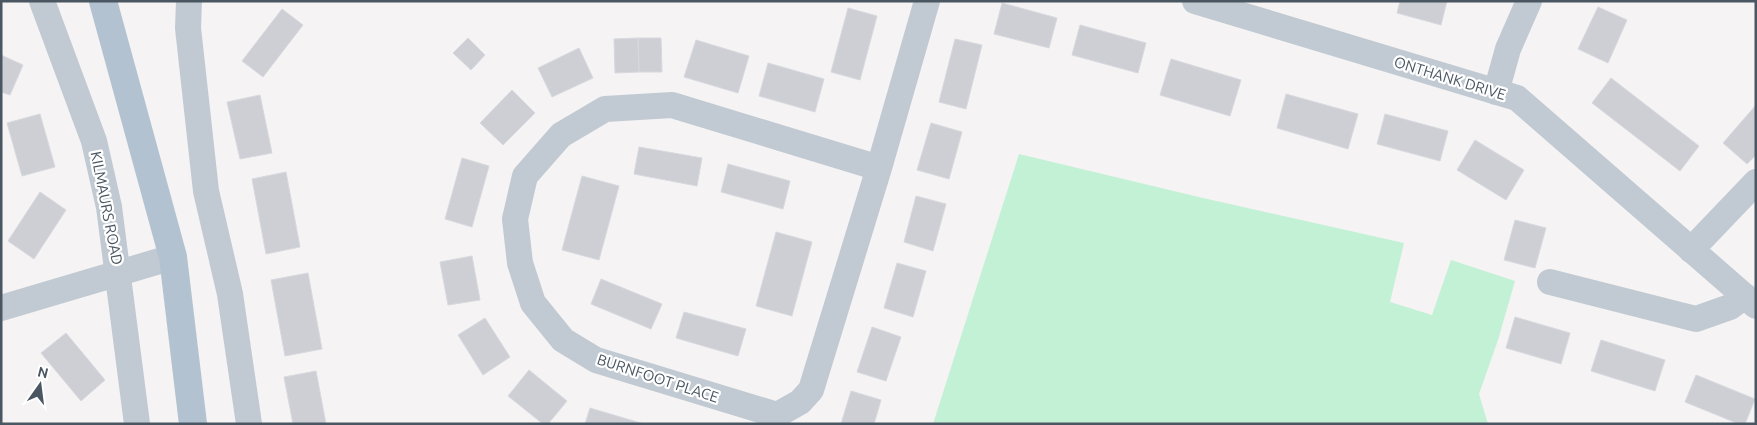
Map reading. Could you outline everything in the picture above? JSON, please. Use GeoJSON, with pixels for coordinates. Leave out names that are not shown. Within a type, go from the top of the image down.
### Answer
{"type":"FeatureCollection","features":[{"type":"Feature","properties":{"kind":"main road"},"geometry":{"type":"LineString","coordinates":[[103,1],[173,258],[193,424]]}},
{"type":"Feature","properties":{"kind":"street","name":"KILMAURS ROAD"},"geometry":{"type":"LineString","coordinates":[[42,1],[94,141],[110,206],[137,424]]}},
{"type":"Feature","properties":{"kind":"street"},"geometry":{"type":"LineString","coordinates":[[189,1],[188,28],[206,191],[230,294],[249,424]]}},
{"type":"Feature","properties":{"kind":"street","name":"BURNFOOT PLACE"},"geometry":{"type":"LineString","coordinates":[[878,168],[672,105],[605,109],[561,135],[525,176],[515,219],[520,263],[533,303],[563,340],[596,360],[777,415],[800,402],[810,390],[878,168],[927,1]]}},
{"type":"Feature","properties":{"kind":"street","name":"ONTHANK DRIVE"},"geometry":{"type":"LineString","coordinates":[[1196,1],[1517,98],[1750,301]]}},
{"type":"Feature","properties":{"kind":"street"},"geometry":{"type":"LineString","coordinates":[[1496,92],[1508,49],[1528,1]]}},
{"type":"Feature","properties":{"kind":"street"},"geometry":{"type":"LineString","coordinates":[[1691,250],[1756,182]]}},
{"type":"Feature","properties":{"kind":"street"},"geometry":{"type":"LineString","coordinates":[[1,308],[173,258]]}},
{"type":"Feature","properties":{"kind":"street"},"geometry":{"type":"LineString","coordinates":[[1550,282],[1696,319],[1750,301]]}},
{"type":"Feature","properties":{"kind":"green space"},"geometry":{"type":"Polygon","coordinates":[[[1019,154],[1404,243],[1390,302],[1432,315],[1451,260],[1515,281],[1498,340],[1479,394],[1488,424],[933,424],[1019,154]]]}},
{"type":"Feature","properties":{"kind":"building"},"geometry":{"type":"Polygon","coordinates":[[[1400,1],[1447,1],[1441,25],[1397,13],[1400,1]]]}},
{"type":"Feature","properties":{"kind":"building"},"geometry":{"type":"Polygon","coordinates":[[[1002,3],[1057,18],[1049,48],[994,34],[1002,3]]]}},
{"type":"Feature","properties":{"kind":"building"},"geometry":{"type":"Polygon","coordinates":[[[1598,7],[1627,20],[1608,63],[1578,49],[1598,7]]]}},
{"type":"Feature","properties":{"kind":"building"},"geometry":{"type":"Polygon","coordinates":[[[848,8],[877,16],[860,80],[831,72],[848,8]]]}},
{"type":"Feature","properties":{"kind":"building"},"geometry":{"type":"Polygon","coordinates":[[[282,9],[303,25],[263,77],[242,61],[282,9]]]}},
{"type":"Feature","properties":{"kind":"building"},"geometry":{"type":"Polygon","coordinates":[[[1080,25],[1146,43],[1138,73],[1072,55],[1080,25]]]}},
{"type":"Feature","properties":{"kind":"building"},"geometry":{"type":"Polygon","coordinates":[[[468,38],[485,55],[471,70],[453,53],[468,38]]]}},
{"type":"Feature","properties":{"kind":"building"},"geometry":{"type":"Polygon","coordinates":[[[638,38],[661,38],[662,72],[639,72],[638,38]]]}},
{"type":"Feature","properties":{"kind":"building"},"geometry":{"type":"Polygon","coordinates":[[[638,38],[639,72],[615,73],[614,39],[638,38]]]}},
{"type":"Feature","properties":{"kind":"building"},"geometry":{"type":"Polygon","coordinates":[[[955,39],[982,45],[966,109],[939,102],[955,39]]]}},
{"type":"Feature","properties":{"kind":"building"},"geometry":{"type":"Polygon","coordinates":[[[696,40],[749,56],[738,93],[684,77],[696,40]]]}},
{"type":"Feature","properties":{"kind":"building"},"geometry":{"type":"Polygon","coordinates":[[[579,48],[593,78],[552,97],[538,68],[579,48]]]}},
{"type":"Feature","properties":{"kind":"building"},"geometry":{"type":"Polygon","coordinates":[[[1,55],[23,65],[10,95],[1,92],[1,55]]]}},
{"type":"Feature","properties":{"kind":"building"},"geometry":{"type":"Polygon","coordinates":[[[1171,59],[1241,80],[1230,116],[1160,95],[1171,59]]]}},
{"type":"Feature","properties":{"kind":"building"},"geometry":{"type":"Polygon","coordinates":[[[768,63],[824,79],[815,112],[759,96],[768,63]]]}},
{"type":"Feature","properties":{"kind":"building"},"geometry":{"type":"Polygon","coordinates":[[[1611,78],[1699,146],[1680,171],[1592,103],[1611,78]]]}},
{"type":"Feature","properties":{"kind":"building"},"geometry":{"type":"Polygon","coordinates":[[[512,90],[535,113],[503,145],[480,123],[512,90]]]}},
{"type":"Feature","properties":{"kind":"building"},"geometry":{"type":"Polygon","coordinates":[[[1286,94],[1358,114],[1348,149],[1277,128],[1286,94]]]}},
{"type":"Feature","properties":{"kind":"building"},"geometry":{"type":"Polygon","coordinates":[[[260,95],[272,153],[240,159],[227,102],[260,95]]]}},
{"type":"Feature","properties":{"kind":"building"},"geometry":{"type":"Polygon","coordinates":[[[1756,105],[1756,155],[1747,164],[1723,143],[1756,105]]]}},
{"type":"Feature","properties":{"kind":"building"},"geometry":{"type":"Polygon","coordinates":[[[40,114],[55,167],[22,176],[7,123],[40,114]]]}},
{"type":"Feature","properties":{"kind":"building"},"geometry":{"type":"Polygon","coordinates":[[[1385,114],[1448,131],[1440,161],[1377,144],[1385,114]]]}},
{"type":"Feature","properties":{"kind":"building"},"geometry":{"type":"Polygon","coordinates":[[[931,123],[962,132],[949,179],[917,170],[931,123]]]}},
{"type":"Feature","properties":{"kind":"building"},"geometry":{"type":"Polygon","coordinates":[[[1475,140],[1524,170],[1506,200],[1457,170],[1475,140]]]}},
{"type":"Feature","properties":{"kind":"building"},"geometry":{"type":"Polygon","coordinates":[[[639,147],[702,158],[697,186],[634,174],[639,147]]]}},
{"type":"Feature","properties":{"kind":"building"},"geometry":{"type":"Polygon","coordinates":[[[462,158],[489,166],[472,227],[445,219],[462,158]]]}},
{"type":"Feature","properties":{"kind":"building"},"geometry":{"type":"Polygon","coordinates":[[[728,164],[790,181],[783,209],[721,192],[728,164]]]}},
{"type":"Feature","properties":{"kind":"building"},"geometry":{"type":"Polygon","coordinates":[[[286,172],[300,247],[266,254],[252,179],[286,172]]]}},
{"type":"Feature","properties":{"kind":"building"},"geometry":{"type":"Polygon","coordinates":[[[582,176],[619,186],[599,260],[562,250],[582,176]]]}},
{"type":"Feature","properties":{"kind":"building"},"geometry":{"type":"Polygon","coordinates":[[[40,192],[66,210],[34,259],[8,241],[40,192]]]}},
{"type":"Feature","properties":{"kind":"building"},"geometry":{"type":"Polygon","coordinates":[[[916,196],[946,204],[933,251],[904,242],[916,196]]]}},
{"type":"Feature","properties":{"kind":"building"},"geometry":{"type":"Polygon","coordinates":[[[1515,220],[1546,228],[1535,268],[1504,260],[1515,220]]]}},
{"type":"Feature","properties":{"kind":"building"},"geometry":{"type":"Polygon","coordinates":[[[776,232],[812,242],[792,316],[756,306],[776,232]]]}},
{"type":"Feature","properties":{"kind":"building"},"geometry":{"type":"Polygon","coordinates":[[[472,256],[480,300],[448,305],[440,262],[472,256]]]}},
{"type":"Feature","properties":{"kind":"building"},"geometry":{"type":"Polygon","coordinates":[[[897,263],[926,271],[913,317],[884,308],[897,263]]]}},
{"type":"Feature","properties":{"kind":"building"},"geometry":{"type":"Polygon","coordinates":[[[308,273],[322,349],[285,356],[271,280],[308,273]]]}},
{"type":"Feature","properties":{"kind":"building"},"geometry":{"type":"Polygon","coordinates":[[[601,279],[662,304],[651,329],[591,304],[601,279]]]}},
{"type":"Feature","properties":{"kind":"building"},"geometry":{"type":"Polygon","coordinates":[[[684,312],[746,329],[738,356],[676,338],[684,312]]]}},
{"type":"Feature","properties":{"kind":"building"},"geometry":{"type":"Polygon","coordinates":[[[1515,317],[1570,333],[1561,364],[1506,348],[1515,317]]]}},
{"type":"Feature","properties":{"kind":"building"},"geometry":{"type":"Polygon","coordinates":[[[485,318],[510,357],[483,375],[458,335],[485,318]]]}},
{"type":"Feature","properties":{"kind":"building"},"geometry":{"type":"Polygon","coordinates":[[[872,327],[901,337],[886,381],[857,372],[872,327]]]}},
{"type":"Feature","properties":{"kind":"building"},"geometry":{"type":"Polygon","coordinates":[[[66,333],[105,380],[81,401],[41,353],[66,333]]]}},
{"type":"Feature","properties":{"kind":"building"},"geometry":{"type":"Polygon","coordinates":[[[1601,340],[1665,360],[1655,391],[1591,371],[1601,340]]]}},
{"type":"Feature","properties":{"kind":"building"},"geometry":{"type":"Polygon","coordinates":[[[529,370],[567,401],[548,424],[543,424],[508,396],[529,370]]]}},
{"type":"Feature","properties":{"kind":"building"},"geometry":{"type":"Polygon","coordinates":[[[316,371],[326,424],[293,424],[284,377],[316,371]]]}},
{"type":"Feature","properties":{"kind":"building"},"geometry":{"type":"Polygon","coordinates":[[[1696,375],[1755,399],[1745,424],[1739,424],[1685,402],[1696,375]]]}},
{"type":"Feature","properties":{"kind":"building"},"geometry":{"type":"Polygon","coordinates":[[[851,391],[881,400],[874,424],[841,424],[851,391]]]}},
{"type":"Feature","properties":{"kind":"building"},"geometry":{"type":"Polygon","coordinates":[[[590,408],[644,424],[585,424],[590,408]]]}}]}
